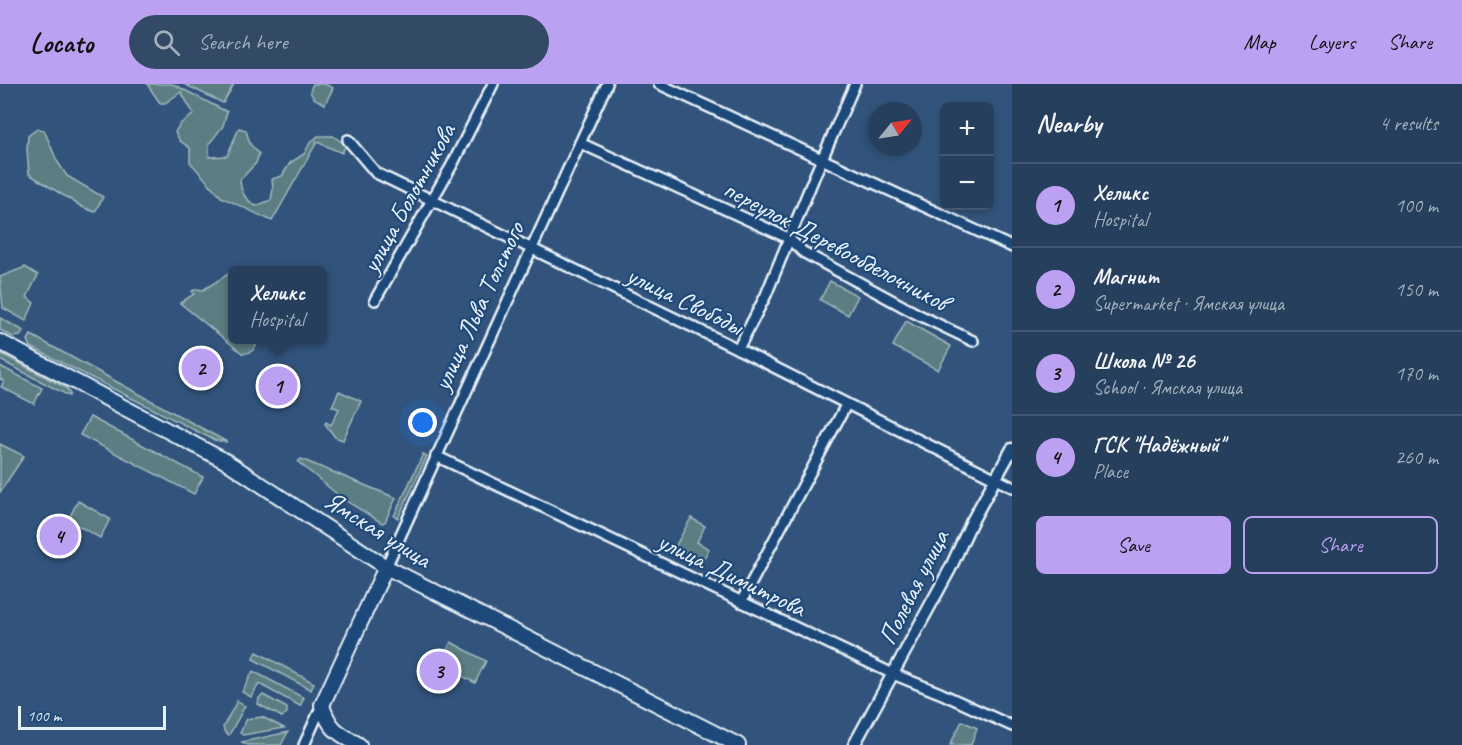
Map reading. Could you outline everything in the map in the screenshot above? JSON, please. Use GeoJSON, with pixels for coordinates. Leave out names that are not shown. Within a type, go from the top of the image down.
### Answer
{"type":"FeatureCollection","features":[{"type":"Feature","properties":{"kind":"main road","name":"Ямская улица"},"geometry":{"type":"LineString","coordinates":[[0,342],[227,462],[386,567],[738,745]]}},
{"type":"Feature","properties":{"kind":"main road","name":"улица Льва Толстого"},"geometry":{"type":"LineString","coordinates":[[322,705],[386,567]]}},
{"type":"Feature","properties":{"kind":"main road"},"geometry":{"type":"LineString","coordinates":[[322,705],[327,722],[338,734],[359,745]]}},
{"type":"Feature","properties":{"kind":"street","name":"улица Болотникова"},"geometry":{"type":"LineString","coordinates":[[375,300],[433,201],[493,84]]}},
{"type":"Feature","properties":{"kind":"street","name":"улица Льва Толстого"},"geometry":{"type":"LineString","coordinates":[[386,567],[607,84]]}},
{"type":"Feature","properties":{"kind":"street"},"geometry":{"type":"LineString","coordinates":[[659,84],[1012,247]]}},
{"type":"Feature","properties":{"kind":"street"},"geometry":{"type":"LineString","coordinates":[[738,349],[766,295],[788,238],[855,84]]}},
{"type":"Feature","properties":{"kind":"street","name":"улица Свободы"},"geometry":{"type":"LineString","coordinates":[[348,140],[376,173],[738,349],[1012,487]]}},
{"type":"Feature","properties":{"kind":"street","name":"переулок Деревообделочников"},"geometry":{"type":"LineString","coordinates":[[580,143],[788,238],[802,252],[917,314],[973,341]]}},
{"type":"Feature","properties":{"kind":"street"},"geometry":{"type":"LineString","coordinates":[[741,602],[846,405]]}},
{"type":"Feature","properties":{"kind":"street","name":"Полевая улица"},"geometry":{"type":"LineString","coordinates":[[854,745],[950,569],[971,523],[1012,449]]}},
{"type":"Feature","properties":{"kind":"street","name":"улица Димитрова"},"geometry":{"type":"LineString","coordinates":[[436,456],[893,674],[1012,726]]}},
{"type":"Feature","properties":{"kind":"street","name":"улица Льва Толстого"},"geometry":{"type":"LineString","coordinates":[[304,745],[322,705]]}},
{"type":"Feature","properties":{"kind":"green space"},"geometry":{"type":"Polygon","coordinates":[[[147,84],[173,84],[227,112],[223,126],[209,144],[209,157],[227,156],[239,128],[246,130],[250,144],[259,154],[256,163],[240,180],[244,195],[256,206],[271,200],[272,179],[282,176],[290,163],[304,154],[310,143],[318,136],[333,136],[346,145],[342,153],[317,142],[272,221],[221,197],[190,162],[190,148],[180,141],[175,132],[180,124],[194,114],[181,92],[165,103],[160,103],[147,84]]]}},
{"type":"Feature","properties":{"kind":"green space"},"geometry":{"type":"Polygon","coordinates":[[[184,84],[234,84],[223,103],[184,84]]]}},
{"type":"Feature","properties":{"kind":"green space"},"geometry":{"type":"Polygon","coordinates":[[[313,84],[325,84],[333,88],[325,104],[311,94],[313,84]]]}},
{"type":"Feature","properties":{"kind":"green space"},"geometry":{"type":"Polygon","coordinates":[[[37,129],[44,130],[57,161],[67,176],[103,197],[95,212],[82,207],[29,174],[28,136],[37,129]]]}},
{"type":"Feature","properties":{"kind":"green space"},"geometry":{"type":"Polygon","coordinates":[[[25,267],[38,275],[27,297],[34,303],[26,321],[3,308],[0,277],[25,267]]]}},
{"type":"Feature","properties":{"kind":"green space"},"geometry":{"type":"Polygon","coordinates":[[[228,274],[228,342],[180,303],[194,294],[192,291],[203,290],[228,274]]]}},
{"type":"Feature","properties":{"kind":"green space"},"geometry":{"type":"Polygon","coordinates":[[[830,281],[858,296],[848,315],[820,300],[830,281]]]}},
{"type":"Feature","properties":{"kind":"green space"},"geometry":{"type":"Polygon","coordinates":[[[0,318],[24,331],[20,336],[13,337],[0,330],[0,318]]]}},
{"type":"Feature","properties":{"kind":"green space"},"geometry":{"type":"Polygon","coordinates":[[[906,321],[951,346],[938,370],[893,346],[906,321]]]}},
{"type":"Feature","properties":{"kind":"green space"},"geometry":{"type":"Polygon","coordinates":[[[31,335],[227,442],[214,440],[31,347],[28,340],[31,335]]]}},
{"type":"Feature","properties":{"kind":"green space"},"geometry":{"type":"Polygon","coordinates":[[[231,344],[256,344],[251,352],[242,353],[231,344]]]}},
{"type":"Feature","properties":{"kind":"green space"},"geometry":{"type":"Polygon","coordinates":[[[0,353],[66,388],[69,396],[0,360],[0,353]]]}},
{"type":"Feature","properties":{"kind":"green space"},"geometry":{"type":"Polygon","coordinates":[[[0,366],[42,388],[34,404],[1,387],[4,381],[0,379],[0,366]]]}},
{"type":"Feature","properties":{"kind":"green space"},"geometry":{"type":"Polygon","coordinates":[[[339,391],[361,401],[343,440],[335,437],[325,424],[326,422],[331,425],[339,409],[332,406],[339,391]]]}},
{"type":"Feature","properties":{"kind":"green space"},"geometry":{"type":"Polygon","coordinates":[[[90,417],[203,477],[194,494],[80,435],[90,417]]]}},
{"type":"Feature","properties":{"kind":"green space"},"geometry":{"type":"Polygon","coordinates":[[[0,444],[24,456],[0,492],[0,444]]]}},
{"type":"Feature","properties":{"kind":"green space"},"geometry":{"type":"Polygon","coordinates":[[[423,454],[427,456],[398,518],[394,516],[423,454]]]}},
{"type":"Feature","properties":{"kind":"green space"},"geometry":{"type":"Polygon","coordinates":[[[301,459],[396,498],[385,522],[382,523],[343,499],[298,462],[301,459]]]}},
{"type":"Feature","properties":{"kind":"green space"},"geometry":{"type":"Polygon","coordinates":[[[78,501],[110,519],[100,538],[68,520],[78,501]]]}},
{"type":"Feature","properties":{"kind":"green space"},"geometry":{"type":"Polygon","coordinates":[[[691,518],[705,526],[697,542],[709,549],[702,562],[675,547],[691,518]]]}},
{"type":"Feature","properties":{"kind":"green space"},"geometry":{"type":"Polygon","coordinates":[[[451,642],[486,661],[475,683],[440,664],[451,642]]]}},
{"type":"Feature","properties":{"kind":"green space"},"geometry":{"type":"Polygon","coordinates":[[[257,652],[314,683],[311,690],[253,659],[257,652]]]}},
{"type":"Feature","properties":{"kind":"green space"},"geometry":{"type":"Polygon","coordinates":[[[253,671],[304,698],[300,706],[259,684],[251,697],[242,692],[253,671]]]}},
{"type":"Feature","properties":{"kind":"green space"},"geometry":{"type":"Polygon","coordinates":[[[263,695],[287,708],[287,713],[282,717],[258,704],[259,698],[263,695]]]}},
{"type":"Feature","properties":{"kind":"green space"},"geometry":{"type":"Polygon","coordinates":[[[237,701],[245,706],[229,735],[225,733],[223,727],[237,701]]]}},
{"type":"Feature","properties":{"kind":"green space"},"geometry":{"type":"Polygon","coordinates":[[[262,717],[284,728],[243,735],[240,733],[247,719],[262,717]]]}},
{"type":"Feature","properties":{"kind":"green space"},"geometry":{"type":"Polygon","coordinates":[[[962,721],[977,728],[971,745],[950,745],[962,721]]]}},
{"type":"Feature","properties":{"kind":"green space"},"geometry":{"type":"Polygon","coordinates":[[[288,732],[281,745],[248,745],[242,742],[288,732]]]}},
{"type":"Feature","properties":{"kind":"place","name":"Магнит"},"geometry":{"type":"Point","coordinates":[201,368]}},
{"type":"Feature","properties":{"kind":"place","name":"Хеликс"},"geometry":{"type":"Point","coordinates":[278,386]}},
{"type":"Feature","properties":{"kind":"place","name":"ГСК \"Надёжный\""},"geometry":{"type":"Point","coordinates":[59,536]}},
{"type":"Feature","properties":{"kind":"place","name":"Школа № 26"},"geometry":{"type":"Point","coordinates":[439,671]}}]}
